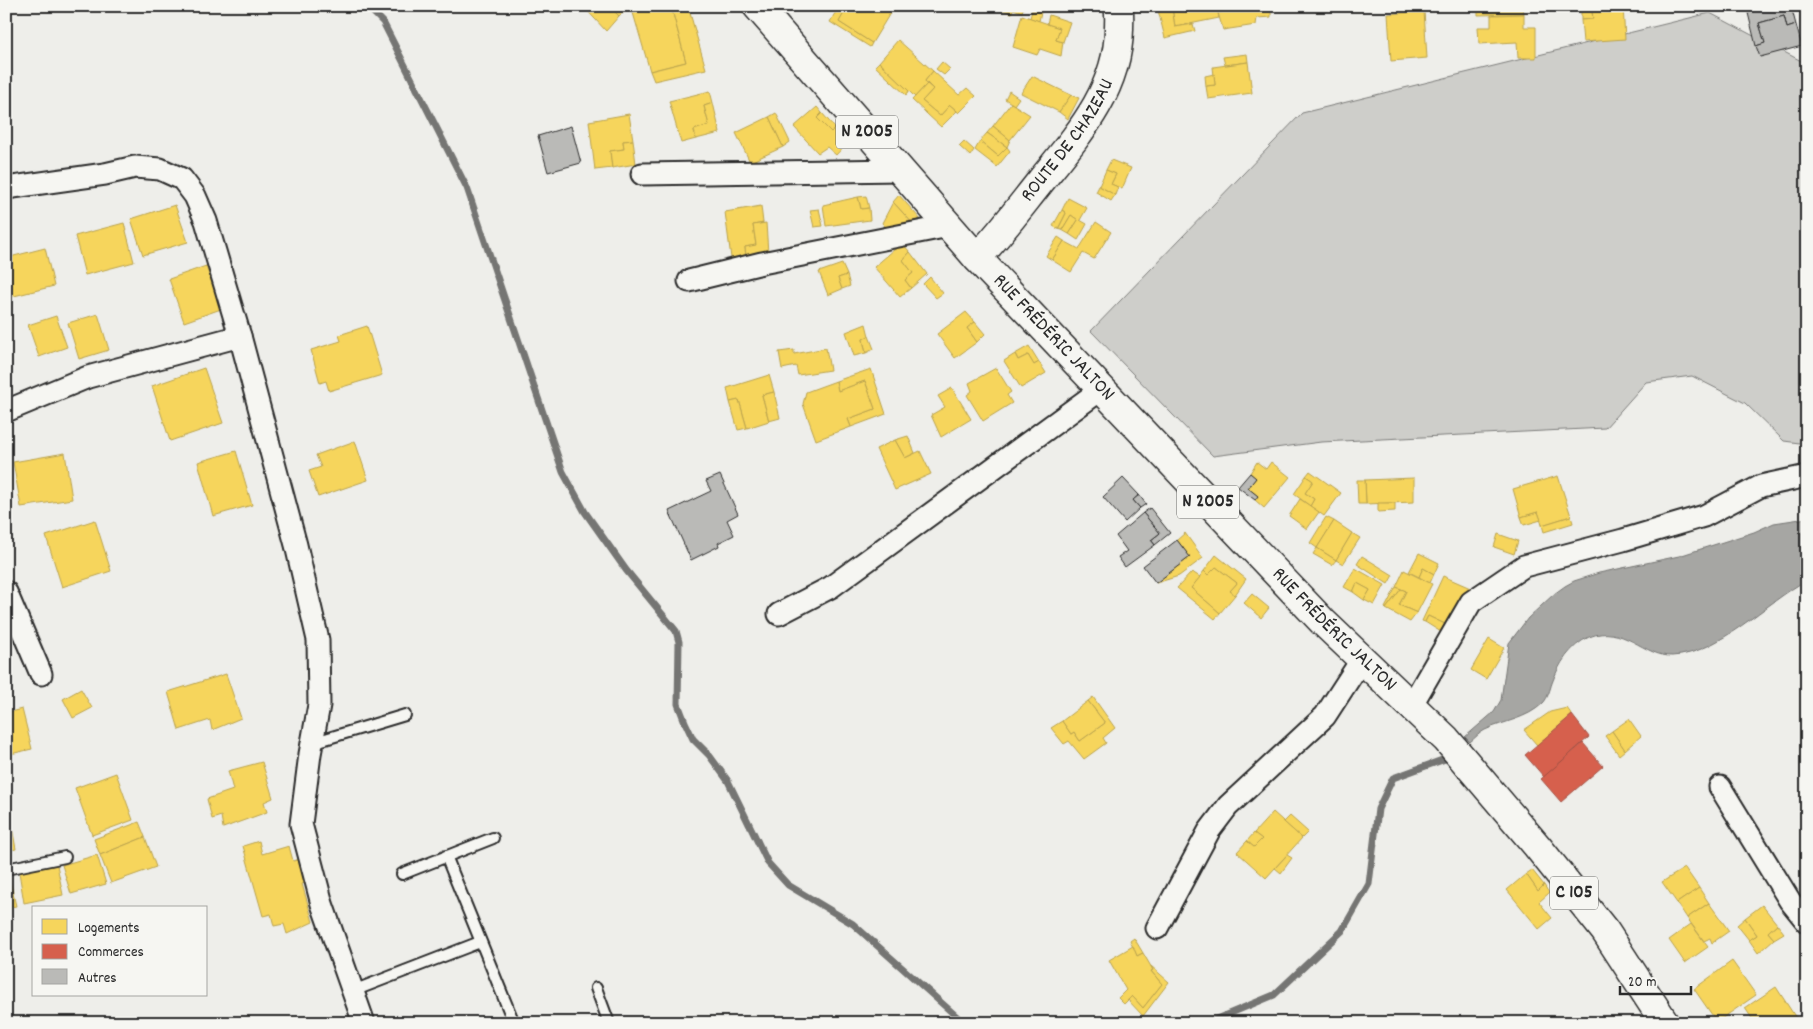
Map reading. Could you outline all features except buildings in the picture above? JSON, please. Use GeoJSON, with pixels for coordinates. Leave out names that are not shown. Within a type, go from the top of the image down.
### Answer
{"type":"FeatureCollection","features":[{"type":"Feature","properties":{"kind":"main road","name":"N 2005"},"geometry":{"type":"LineString","coordinates":[[757,6],[977,258]]}},
{"type":"Feature","properties":{"kind":"main road","name":"ROUTE DE CHAZEAU"},"geometry":{"type":"LineString","coordinates":[[977,258],[996,238],[1085,126],[1104,94],[1114,69],[1119,41],[1113,8]]}},
{"type":"Feature","properties":{"kind":"main road","name":"RUE FRÉDÉRIC JALTON"},"geometry":{"type":"LineString","coordinates":[[977,258],[1103,388],[1303,601],[1446,739],[1605,931],[1665,1023]]}},
{"type":"Feature","properties":{"kind":"street"},"geometry":{"type":"LineString","coordinates":[[6,188],[106,174],[135,167],[160,168],[182,179],[195,196],[206,221],[240,336],[296,545],[318,640],[319,705],[301,824],[322,904],[353,991],[358,1021]]}},
{"type":"Feature","properties":{"kind":"street"},"geometry":{"type":"LineString","coordinates":[[642,174],[900,170]]}},
{"type":"Feature","properties":{"kind":"street"},"geometry":{"type":"LineString","coordinates":[[689,281],[762,263],[949,226]]}},
{"type":"Feature","properties":{"kind":"street"},"geometry":{"type":"LineString","coordinates":[[6,411],[88,377],[240,336]]}},
{"type":"Feature","properties":{"kind":"street"},"geometry":{"type":"LineString","coordinates":[[779,614],[831,587],[1103,388]]}},
{"type":"Feature","properties":{"kind":"street"},"geometry":{"type":"LineString","coordinates":[[1411,706],[1471,602],[1524,566],[1704,516],[1761,486],[1807,476]]}},
{"type":"Feature","properties":{"kind":"street"},"geometry":{"type":"LineString","coordinates":[[6,592],[41,674]]}},
{"type":"Feature","properties":{"kind":"street"},"geometry":{"type":"LineString","coordinates":[[1157,928],[1209,831],[1228,806],[1325,716],[1362,659]]}},
{"type":"Feature","properties":{"kind":"street"},"geometry":{"type":"LineString","coordinates":[[1720,787],[1790,901],[1807,922]]}},
{"type":"Feature","properties":{"kind":"lane"},"geometry":{"type":"LineString","coordinates":[[312,743],[405,715]]}},
{"type":"Feature","properties":{"kind":"lane"},"geometry":{"type":"LineString","coordinates":[[402,874],[493,838]]}},
{"type":"Feature","properties":{"kind":"lane"},"geometry":{"type":"LineString","coordinates":[[446,856],[514,1023]]}},
{"type":"Feature","properties":{"kind":"lane"},"geometry":{"type":"LineString","coordinates":[[6,869],[65,857]]}},
{"type":"Feature","properties":{"kind":"lane"},"geometry":{"type":"LineString","coordinates":[[353,991],[480,942]]}},
{"type":"Feature","properties":{"kind":"lane"},"geometry":{"type":"LineString","coordinates":[[596,988],[609,1023]]}},
{"type":"Feature","properties":{"kind":"shaded area"},"geometry":{"type":"Polygon","coordinates":[[[1710,13],[1807,64],[1807,444],[1784,441],[1745,403],[1692,376],[1646,382],[1605,428],[1321,442],[1213,456],[1091,331],[1302,113],[1710,13]]]}},
{"type":"Feature","properties":{"kind":"shaded area"},"geometry":{"type":"Polygon","coordinates":[[[1807,518],[1807,580],[1725,637],[1690,653],[1672,656],[1662,655],[1612,634],[1589,637],[1576,645],[1566,656],[1555,676],[1546,699],[1537,708],[1523,716],[1485,730],[1470,742],[1465,737],[1494,712],[1501,700],[1509,643],[1528,618],[1565,586],[1599,573],[1679,556],[1754,532],[1774,523],[1807,518]]]}},
{"type":"Feature","properties":{"kind":"waterway"},"geometry":{"type":"LineString","coordinates":[[367,6],[383,22],[467,188],[563,472],[585,512],[626,570],[676,631],[679,642],[678,704],[693,739],[709,755],[728,781],[768,863],[788,885],[853,924],[964,1023]]}},
{"type":"Feature","properties":{"kind":"waterway"},"geometry":{"type":"LineString","coordinates":[[1207,1023],[1274,995],[1342,931],[1369,884],[1378,809],[1393,778],[1445,759],[1452,753]]}}]}
